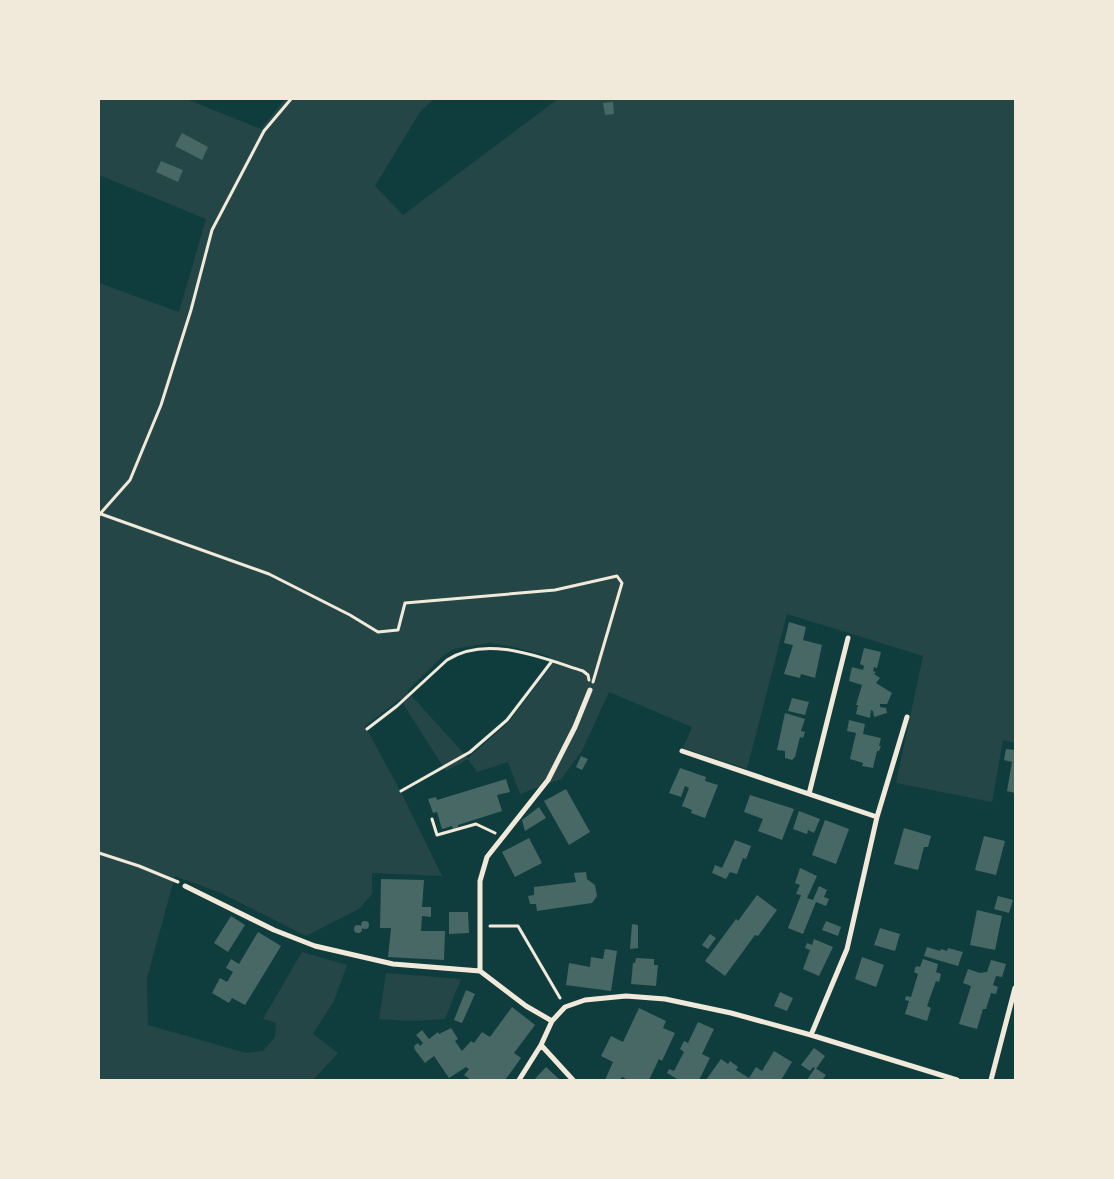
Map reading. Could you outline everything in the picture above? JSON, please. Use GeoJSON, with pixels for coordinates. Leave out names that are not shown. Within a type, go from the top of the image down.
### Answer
{"type":"FeatureCollection","features":[{"type":"Feature","properties":{"kind":"street"},"geometry":{"type":"LineString","coordinates":[[809,794],[848,638]]}},
{"type":"Feature","properties":{"kind":"street"},"geometry":{"type":"LineString","coordinates":[[480,971],[480,881],[487,857],[548,780],[575,727],[590,690]]}},
{"type":"Feature","properties":{"kind":"street"},"geometry":{"type":"LineString","coordinates":[[811,1036],[847,949],[877,817],[907,717]]}},
{"type":"Feature","properties":{"kind":"street"},"geometry":{"type":"LineString","coordinates":[[682,751],[877,817]]}},
{"type":"Feature","properties":{"kind":"street"},"geometry":{"type":"LineString","coordinates":[[185,886],[274,930],[315,946],[393,964],[480,971],[526,1006],[552,1021]]}},
{"type":"Feature","properties":{"kind":"street"},"geometry":{"type":"LineString","coordinates":[[991,1080],[1015,988]]}},
{"type":"Feature","properties":{"kind":"street"},"geometry":{"type":"LineString","coordinates":[[519,1080],[541,1045],[552,1021],[565,1007],[585,1000],[618,997],[665,999],[731,1013],[957,1080]]}},
{"type":"Feature","properties":{"kind":"street"},"geometry":{"type":"LineString","coordinates":[[541,1045],[573,1080]]}},
{"type":"Feature","properties":{"kind":"path"},"geometry":{"type":"LineString","coordinates":[[291,99],[264,131],[212,230],[191,310],[162,405],[130,480],[100,514],[269,574],[350,615],[378,632],[398,630],[405,603],[555,590],[617,576],[622,583],[590,690]]}},
{"type":"Feature","properties":{"kind":"path"},"geometry":{"type":"LineString","coordinates":[[366,729],[397,706],[457,653],[488,647],[552,661],[583,671],[588,675],[590,690]]}},
{"type":"Feature","properties":{"kind":"path"},"geometry":{"type":"LineString","coordinates":[[401,791],[470,752],[507,720],[552,661]]}},
{"type":"Feature","properties":{"kind":"path"},"geometry":{"type":"LineString","coordinates":[[432,819],[437,835],[476,824],[502,837]]}},
{"type":"Feature","properties":{"kind":"path"},"geometry":{"type":"LineString","coordinates":[[99,853],[139,866],[185,886]]}},
{"type":"Feature","properties":{"kind":"path"},"geometry":{"type":"LineString","coordinates":[[479,926],[518,926],[565,1007]]}},
{"type":"Feature","properties":{"kind":"shaded area"},"geometry":{"type":"Polygon","coordinates":[[[99,99],[186,99],[261,129],[285,99],[434,99],[420,112],[375,186],[403,215],[558,99],[1015,99],[1015,743],[1003,740],[992,802],[896,783],[923,656],[787,614],[747,769],[683,748],[692,727],[609,692],[582,751],[561,779],[520,794],[508,762],[477,772],[468,759],[446,771],[400,699],[365,726],[403,796],[442,876],[372,873],[372,894],[359,909],[306,936],[221,893],[175,876],[147,978],[148,1025],[246,1053],[263,1051],[275,1037],[276,1023],[263,1019],[302,952],[347,965],[334,1001],[313,1034],[338,1053],[313,1080],[99,1080],[99,283],[179,312],[206,219],[99,175],[99,99]],[[489,643],[454,649],[443,656],[407,691],[468,758],[509,722],[553,663],[548,656],[510,646],[489,643]]]}},
{"type":"Feature","properties":{"kind":"shaded area"},"geometry":{"type":"Polygon","coordinates":[[[386,973],[461,979],[445,1019],[410,1021],[379,1019],[386,973]]]}},
{"type":"Feature","properties":{"kind":"building"},"geometry":{"type":"Polygon","coordinates":[[[613,102],[614,114],[605,115],[603,103],[613,102]]]}},
{"type":"Feature","properties":{"kind":"building"},"geometry":{"type":"Polygon","coordinates":[[[182,133],[208,147],[202,160],[175,146],[182,133]]]}},
{"type":"Feature","properties":{"kind":"building"},"geometry":{"type":"Polygon","coordinates":[[[161,161],[183,170],[178,182],[156,172],[161,161]]]}},
{"type":"Feature","properties":{"kind":"building"},"geometry":{"type":"Polygon","coordinates":[[[789,622],[806,627],[803,640],[822,645],[815,678],[801,674],[800,678],[784,674],[793,645],[784,643],[789,622]]]}},
{"type":"Feature","properties":{"kind":"building"},"geometry":{"type":"Polygon","coordinates":[[[864,648],[881,652],[877,668],[874,667],[873,671],[880,678],[876,683],[892,693],[887,704],[880,704],[880,707],[886,708],[887,713],[874,717],[871,710],[870,718],[856,714],[858,705],[856,705],[862,685],[849,681],[852,667],[863,670],[864,666],[860,664],[864,648]]]}},
{"type":"Feature","properties":{"kind":"building"},"geometry":{"type":"Polygon","coordinates":[[[792,698],[809,702],[805,715],[788,711],[792,698]]]}},
{"type":"Feature","properties":{"kind":"building"},"geometry":{"type":"Polygon","coordinates":[[[785,713],[805,719],[801,731],[805,732],[803,738],[800,737],[795,757],[792,760],[785,758],[785,751],[777,750],[785,713]]]}},
{"type":"Feature","properties":{"kind":"building"},"geometry":{"type":"Polygon","coordinates":[[[849,720],[865,724],[863,734],[881,738],[879,746],[881,746],[879,751],[877,751],[873,768],[862,766],[863,763],[850,759],[856,733],[847,731],[849,720]]]}},
{"type":"Feature","properties":{"kind":"building"},"geometry":{"type":"Polygon","coordinates":[[[1006,749],[1015,750],[1015,793],[1007,791],[1012,762],[1004,760],[1006,749]]]}},
{"type":"Feature","properties":{"kind":"building"},"geometry":{"type":"Polygon","coordinates":[[[581,756],[588,759],[582,770],[576,767],[581,756]]]}},
{"type":"Feature","properties":{"kind":"building"},"geometry":{"type":"Polygon","coordinates":[[[680,768],[706,777],[705,781],[718,785],[705,818],[691,813],[692,810],[682,806],[689,788],[685,786],[681,797],[669,793],[680,768]]]}},
{"type":"Feature","properties":{"kind":"building"},"geometry":{"type":"Polygon","coordinates":[[[506,779],[510,792],[497,795],[502,811],[458,825],[458,827],[453,829],[452,826],[442,829],[437,812],[433,813],[428,799],[436,797],[437,800],[506,779]]]}},
{"type":"Feature","properties":{"kind":"building"},"geometry":{"type":"Polygon","coordinates":[[[566,789],[590,832],[569,845],[544,801],[566,789]]]}},
{"type":"Feature","properties":{"kind":"building"},"geometry":{"type":"Polygon","coordinates":[[[750,795],[794,809],[782,840],[758,831],[763,819],[744,812],[750,795]]]}},
{"type":"Feature","properties":{"kind":"building"},"geometry":{"type":"Polygon","coordinates":[[[539,807],[546,818],[525,831],[522,820],[539,807]]]}},
{"type":"Feature","properties":{"kind":"building"},"geometry":{"type":"Polygon","coordinates":[[[799,811],[820,819],[814,833],[808,830],[807,834],[793,829],[799,811]]]}},
{"type":"Feature","properties":{"kind":"building"},"geometry":{"type":"Polygon","coordinates":[[[825,820],[849,829],[836,864],[812,855],[825,820]]]}},
{"type":"Feature","properties":{"kind":"building"},"geometry":{"type":"Polygon","coordinates":[[[904,828],[931,836],[928,847],[924,847],[918,870],[894,864],[904,828]]]}},
{"type":"Feature","properties":{"kind":"building"},"geometry":{"type":"Polygon","coordinates":[[[984,836],[1005,841],[996,875],[975,870],[984,836]]]}},
{"type":"Feature","properties":{"kind":"building"},"geometry":{"type":"Polygon","coordinates":[[[529,838],[542,863],[515,877],[502,852],[529,838]]]}},
{"type":"Feature","properties":{"kind":"building"},"geometry":{"type":"Polygon","coordinates":[[[735,840],[751,846],[746,859],[743,858],[737,874],[730,872],[726,879],[712,873],[715,865],[722,868],[735,840]]]}},
{"type":"Feature","properties":{"kind":"building"},"geometry":{"type":"Polygon","coordinates":[[[800,868],[817,876],[807,898],[813,900],[819,886],[827,890],[824,897],[829,899],[826,906],[816,902],[803,934],[788,928],[801,895],[796,894],[800,885],[795,883],[800,868]]]}},
{"type":"Feature","properties":{"kind":"building"},"geometry":{"type":"Polygon","coordinates":[[[586,872],[587,879],[595,885],[597,896],[592,903],[537,911],[536,904],[530,904],[528,896],[534,895],[534,887],[576,882],[574,873],[586,872]]]}},
{"type":"Feature","properties":{"kind":"building"},"geometry":{"type":"Polygon","coordinates":[[[381,879],[424,880],[422,907],[431,907],[431,917],[422,916],[421,931],[445,931],[444,960],[388,957],[391,928],[380,928],[381,879]]]}},
{"type":"Feature","properties":{"kind":"building"},"geometry":{"type":"Polygon","coordinates":[[[757,895],[777,910],[758,936],[755,935],[725,976],[705,961],[736,919],[738,921],[757,895]]]}},
{"type":"Feature","properties":{"kind":"building"},"geometry":{"type":"Polygon","coordinates":[[[998,896],[1013,900],[1009,913],[994,909],[998,896]]]}},
{"type":"Feature","properties":{"kind":"building"},"geometry":{"type":"Polygon","coordinates":[[[977,910],[1002,916],[995,950],[970,945],[977,910]]]}},
{"type":"Feature","properties":{"kind":"building"},"geometry":{"type":"Polygon","coordinates":[[[449,912],[468,912],[469,933],[449,934],[449,912]]]}},
{"type":"Feature","properties":{"kind":"building"},"geometry":{"type":"Polygon","coordinates":[[[231,916],[245,925],[228,952],[214,943],[231,916]]]}},
{"type":"Feature","properties":{"kind":"building"},"geometry":{"type":"Polygon","coordinates":[[[365,921],[369,925],[365,929],[361,925],[365,921]]]}},
{"type":"Feature","properties":{"kind":"building"},"geometry":{"type":"Polygon","coordinates":[[[826,921],[841,927],[838,936],[822,930],[826,921]]]}},
{"type":"Feature","properties":{"kind":"building"},"geometry":{"type":"Polygon","coordinates":[[[632,924],[638,925],[638,948],[630,949],[632,924]]]}},
{"type":"Feature","properties":{"kind":"building"},"geometry":{"type":"Polygon","coordinates":[[[358,925],[362,929],[358,933],[354,929],[358,925]]]}},
{"type":"Feature","properties":{"kind":"building"},"geometry":{"type":"Polygon","coordinates":[[[880,928],[900,934],[895,951],[874,945],[880,928]]]}},
{"type":"Feature","properties":{"kind":"building"},"geometry":{"type":"Polygon","coordinates":[[[258,932],[281,946],[245,1005],[232,998],[229,1003],[212,993],[220,978],[227,982],[233,972],[226,968],[231,959],[239,964],[258,932]]]}},
{"type":"Feature","properties":{"kind":"building"},"geometry":{"type":"Polygon","coordinates":[[[710,934],[716,938],[708,949],[702,945],[710,934]]]}},
{"type":"Feature","properties":{"kind":"building"},"geometry":{"type":"Polygon","coordinates":[[[814,939],[833,947],[819,976],[803,969],[810,950],[805,948],[807,943],[812,945],[814,939]]]}},
{"type":"Feature","properties":{"kind":"building"},"geometry":{"type":"Polygon","coordinates":[[[927,947],[940,951],[941,949],[947,951],[948,948],[963,952],[958,966],[924,956],[927,947]]]}},
{"type":"Feature","properties":{"kind":"building"},"geometry":{"type":"Polygon","coordinates":[[[605,949],[617,951],[611,991],[566,985],[569,963],[590,967],[591,957],[603,959],[605,949]]]}},
{"type":"Feature","properties":{"kind":"building"},"geometry":{"type":"Polygon","coordinates":[[[862,957],[884,965],[876,987],[855,979],[862,957]]]}},
{"type":"Feature","properties":{"kind":"building"},"geometry":{"type":"Polygon","coordinates":[[[636,958],[654,959],[654,965],[658,965],[656,986],[631,984],[633,963],[635,963],[636,958]]]}},
{"type":"Feature","properties":{"kind":"building"},"geometry":{"type":"Polygon","coordinates":[[[923,959],[938,964],[936,972],[941,974],[939,982],[936,981],[927,1006],[931,1008],[927,1021],[905,1014],[909,1001],[905,1000],[906,996],[911,997],[918,974],[914,972],[916,966],[920,967],[923,959]]]}},
{"type":"Feature","properties":{"kind":"building"},"geometry":{"type":"Polygon","coordinates":[[[991,960],[1006,964],[1002,977],[996,976],[993,985],[998,987],[996,994],[991,993],[986,1009],[983,1009],[977,1029],[959,1024],[971,986],[963,983],[968,969],[980,973],[987,972],[991,960]]]}},
{"type":"Feature","properties":{"kind":"building"},"geometry":{"type":"Polygon","coordinates":[[[466,990],[475,994],[462,1023],[454,1020],[466,990]]]}},
{"type":"Feature","properties":{"kind":"building"},"geometry":{"type":"Polygon","coordinates":[[[780,992],[793,998],[787,1011],[774,1006],[780,992]]]}},
{"type":"Feature","properties":{"kind":"building"},"geometry":{"type":"Polygon","coordinates":[[[512,1007],[535,1025],[514,1053],[521,1058],[505,1080],[471,1080],[464,1075],[469,1069],[466,1067],[449,1078],[434,1056],[425,1063],[415,1050],[414,1046],[418,1043],[420,1046],[423,1043],[416,1035],[422,1030],[429,1039],[438,1032],[439,1034],[451,1028],[458,1039],[455,1041],[462,1051],[471,1041],[474,1043],[482,1032],[490,1037],[512,1007]]]}},
{"type":"Feature","properties":{"kind":"building"},"geometry":{"type":"Polygon","coordinates":[[[639,1008],[666,1021],[663,1028],[675,1033],[662,1061],[659,1059],[649,1080],[628,1080],[622,1077],[620,1080],[605,1080],[613,1062],[601,1056],[611,1036],[623,1042],[639,1008]]]}},
{"type":"Feature","properties":{"kind":"building"},"geometry":{"type":"Polygon","coordinates":[[[698,1022],[714,1029],[702,1054],[710,1058],[699,1080],[679,1080],[667,1073],[669,1069],[674,1071],[684,1052],[680,1049],[684,1041],[688,1043],[698,1022]]]}},
{"type":"Feature","properties":{"kind":"building"},"geometry":{"type":"Polygon","coordinates":[[[814,1048],[825,1056],[816,1069],[813,1067],[810,1071],[801,1065],[814,1048]]]}},
{"type":"Feature","properties":{"kind":"building"},"geometry":{"type":"Polygon","coordinates":[[[774,1051],[792,1062],[781,1080],[706,1080],[721,1059],[728,1064],[730,1061],[738,1067],[736,1070],[749,1078],[756,1067],[762,1071],[774,1051]]]}},
{"type":"Feature","properties":{"kind":"building"},"geometry":{"type":"Polygon","coordinates":[[[546,1067],[560,1080],[534,1080],[546,1067]]]}},
{"type":"Feature","properties":{"kind":"building"},"geometry":{"type":"Polygon","coordinates":[[[815,1068],[826,1075],[822,1080],[807,1080],[815,1068]]]}}]}
